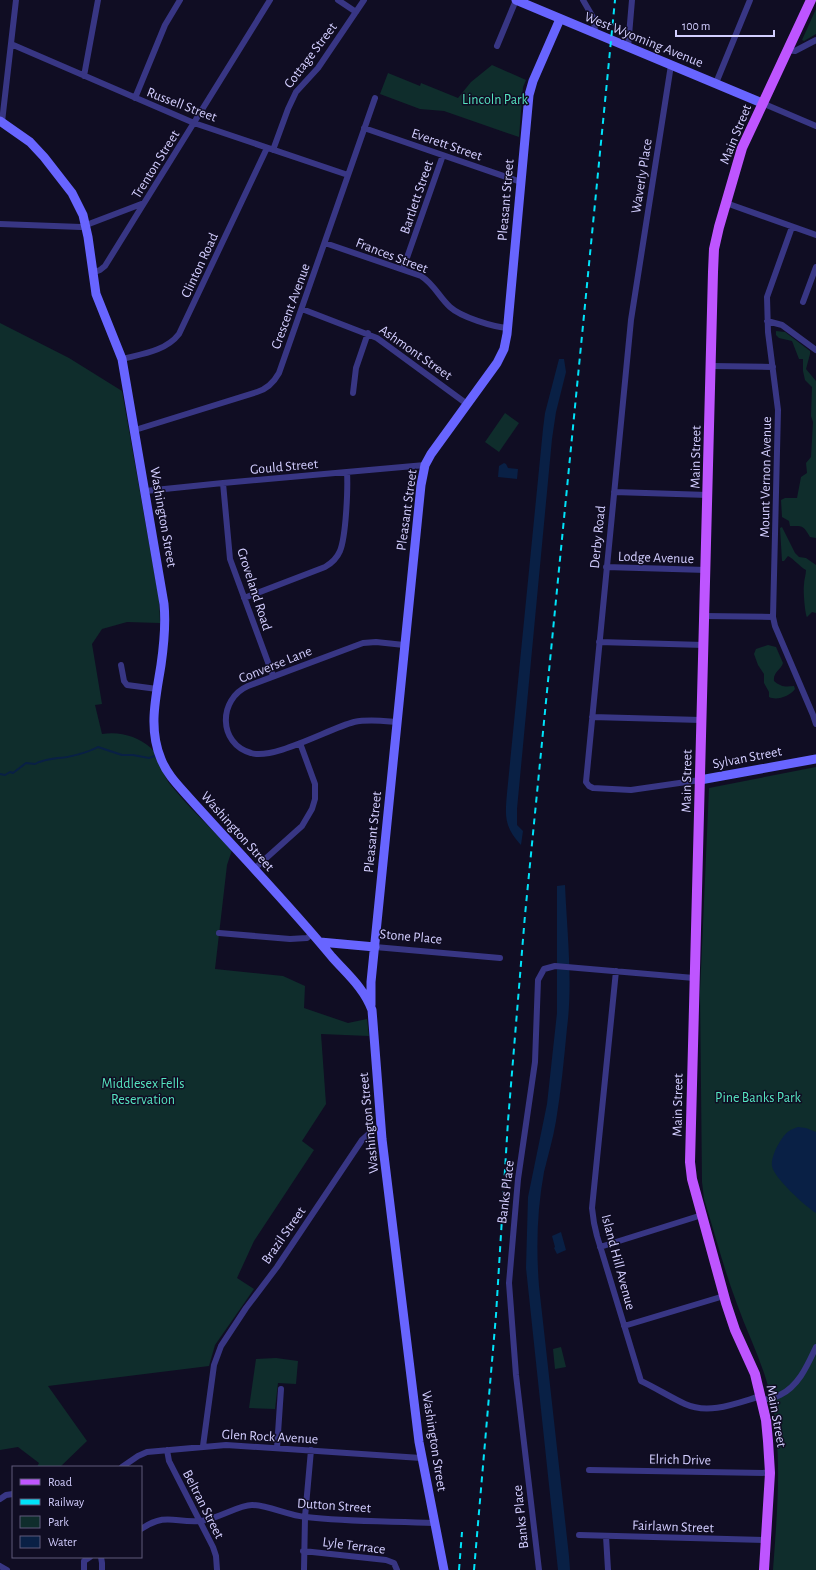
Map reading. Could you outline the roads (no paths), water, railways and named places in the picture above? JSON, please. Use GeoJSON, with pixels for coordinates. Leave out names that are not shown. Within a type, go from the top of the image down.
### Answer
{"type":"FeatureCollection","features":[{"type":"Feature","properties":{"kind":"main road","name":"West Wyoming Avenue"},"geometry":{"type":"LineString","coordinates":[[516,0],[716,83],[762,104]]}},
{"type":"Feature","properties":{"kind":"main road","name":"Main Street"},"geometry":{"type":"LineString","coordinates":[[764,1570],[770,1473],[768,1441],[761,1398],[754,1374],[735,1330],[724,1296],[692,1179],[690,1156],[714,249],[742,148],[811,0]]}},
{"type":"Feature","properties":{"kind":"main road","name":"Pleasant Street"},"geometry":{"type":"LineString","coordinates":[[372,1010],[371,982],[419,493],[425,465],[433,450],[468,404],[500,358],[506,344],[528,102],[531,89],[560,19]]}},
{"type":"Feature","properties":{"kind":"main road","name":"Washington Street"},"geometry":{"type":"LineString","coordinates":[[1,121],[30,142],[60,175],[76,199],[82,211],[86,226],[97,298],[122,359],[163,593],[165,614],[164,638],[154,716],[156,744],[163,764],[171,777],[184,792],[313,933],[356,983],[364,994],[372,1010],[381,1127],[421,1458],[444,1570]]}},
{"type":"Feature","properties":{"kind":"main road","name":"Sylvan Street"},"geometry":{"type":"LineString","coordinates":[[700,780],[816,759]]}},
{"type":"Feature","properties":{"kind":"main road","name":"Stone Place"},"geometry":{"type":"LineString","coordinates":[[320,942],[375,947]]}},
{"type":"Feature","properties":{"kind":"street"},"geometry":{"type":"LineString","coordinates":[[1,121],[16,0]]}},
{"type":"Feature","properties":{"kind":"street"},"geometry":{"type":"LineString","coordinates":[[84,76],[98,0]]}},
{"type":"Feature","properties":{"kind":"street"},"geometry":{"type":"LineString","coordinates":[[135,98],[165,25],[180,0]]}},
{"type":"Feature","properties":{"kind":"street","name":"Trenton Street"},"geometry":{"type":"LineString","coordinates":[[92,273],[105,266],[270,0]]}},
{"type":"Feature","properties":{"kind":"street"},"geometry":{"type":"LineString","coordinates":[[338,0],[356,12]]}},
{"type":"Feature","properties":{"kind":"street","name":"Cottage Street"},"geometry":{"type":"LineString","coordinates":[[270,149],[296,92],[318,68],[364,0]]}},
{"type":"Feature","properties":{"kind":"street"},"geometry":{"type":"LineString","coordinates":[[497,46],[516,0]]}},
{"type":"Feature","properties":{"kind":"street"},"geometry":{"type":"LineString","coordinates":[[583,0],[594,19],[595,34]]}},
{"type":"Feature","properties":{"kind":"street"},"geometry":{"type":"LineString","coordinates":[[628,47],[632,0]]}},
{"type":"Feature","properties":{"kind":"street"},"geometry":{"type":"LineString","coordinates":[[716,83],[750,0]]}},
{"type":"Feature","properties":{"kind":"street"},"geometry":{"type":"LineString","coordinates":[[787,50],[795,51],[816,40]]}},
{"type":"Feature","properties":{"kind":"street","name":"Russell Street"},"geometry":{"type":"LineString","coordinates":[[11,44],[194,123],[348,175]]}},
{"type":"Feature","properties":{"kind":"street","name":"Waverly Place"},"geometry":{"type":"LineString","coordinates":[[635,291],[671,65]]}},
{"type":"Feature","properties":{"kind":"street","name":"Crescent Avenue"},"geometry":{"type":"LineString","coordinates":[[135,430],[257,392],[273,382],[279,373],[302,309],[375,98]]}},
{"type":"Feature","properties":{"kind":"street"},"geometry":{"type":"LineString","coordinates":[[762,104],[816,126]]}},
{"type":"Feature","properties":{"kind":"street","name":"Everett Street"},"geometry":{"type":"LineString","coordinates":[[364,128],[521,182]]}},
{"type":"Feature","properties":{"kind":"street","name":"Clinton Road"},"geometry":{"type":"LineString","coordinates":[[122,359],[162,348],[172,342],[179,334],[270,149]]}},
{"type":"Feature","properties":{"kind":"street","name":"Bartlett Street"},"geometry":{"type":"LineString","coordinates":[[403,269],[443,156]]}},
{"type":"Feature","properties":{"kind":"street"},"geometry":{"type":"LineString","coordinates":[[0,224],[34,226],[86,226],[144,203]]}},
{"type":"Feature","properties":{"kind":"street"},"geometry":{"type":"LineString","coordinates":[[726,203],[816,235]]}},
{"type":"Feature","properties":{"kind":"street","name":"Mount Vernon Avenue"},"geometry":{"type":"LineString","coordinates":[[792,227],[768,295],[767,321],[778,410],[773,617],[775,626],[816,724]]}},
{"type":"Feature","properties":{"kind":"street","name":"Frances Street"},"geometry":{"type":"LineString","coordinates":[[325,243],[403,269],[427,280],[448,305],[456,312],[495,326],[508,328]]}},
{"type":"Feature","properties":{"kind":"street"},"geometry":{"type":"LineString","coordinates":[[803,302],[816,267]]}},
{"type":"Feature","properties":{"kind":"street","name":"Derby Road"},"geometry":{"type":"LineString","coordinates":[[588,785],[586,780],[606,567],[630,320],[635,291]]}},
{"type":"Feature","properties":{"kind":"street","name":"Ashmont Street"},"geometry":{"type":"LineString","coordinates":[[302,309],[368,333],[390,346],[468,404]]}},
{"type":"Feature","properties":{"kind":"street"},"geometry":{"type":"LineString","coordinates":[[767,321],[782,325],[816,350]]}},
{"type":"Feature","properties":{"kind":"street"},"geometry":{"type":"LineString","coordinates":[[353,393],[356,368],[368,333]]}},
{"type":"Feature","properties":{"kind":"street"},"geometry":{"type":"LineString","coordinates":[[711,366],[773,367]]}},
{"type":"Feature","properties":{"kind":"street","name":"Gould Street"},"geometry":{"type":"LineString","coordinates":[[146,492],[223,483],[425,465]]}},
{"type":"Feature","properties":{"kind":"street"},"geometry":{"type":"LineString","coordinates":[[244,598],[325,567],[334,559],[340,551],[342,542],[348,486],[347,472]]}},
{"type":"Feature","properties":{"kind":"street","name":"Groveland Road"},"geometry":{"type":"LineString","coordinates":[[223,483],[230,559],[273,676]]}},
{"type":"Feature","properties":{"kind":"street"},"geometry":{"type":"LineString","coordinates":[[614,492],[708,495]]}},
{"type":"Feature","properties":{"kind":"street","name":"Lodge Avenue"},"geometry":{"type":"LineString","coordinates":[[606,567],[706,570]]}},
{"type":"Feature","properties":{"kind":"street"},"geometry":{"type":"LineString","coordinates":[[704,616],[773,617]]}},
{"type":"Feature","properties":{"kind":"street","name":"Converse Lane"},"geometry":{"type":"LineString","coordinates":[[397,722],[369,720],[354,722],[270,754],[255,754],[245,751],[233,742],[226,725],[226,714],[227,707],[233,697],[244,688],[273,676],[363,643],[376,642],[404,645]]}},
{"type":"Feature","properties":{"kind":"street"},"geometry":{"type":"LineString","coordinates":[[600,642],[704,645]]}},
{"type":"Feature","properties":{"kind":"street"},"geometry":{"type":"LineString","coordinates":[[121,665],[124,681],[128,685],[157,689]]}},
{"type":"Feature","properties":{"kind":"street"},"geometry":{"type":"LineString","coordinates":[[592,717],[702,720]]}},
{"type":"Feature","properties":{"kind":"street"},"geometry":{"type":"LineString","coordinates":[[254,870],[302,826],[312,809],[315,800],[315,784],[300,743]]}},
{"type":"Feature","properties":{"kind":"street","name":"Sylvan Street"},"geometry":{"type":"LineString","coordinates":[[588,785],[593,788],[631,790],[700,780]]}},
{"type":"Feature","properties":{"kind":"street"},"geometry":{"type":"LineString","coordinates":[[219,933],[290,939],[307,938],[313,933]]}},
{"type":"Feature","properties":{"kind":"street","name":"Stone Place"},"geometry":{"type":"LineString","coordinates":[[375,947],[500,958]]}},
{"type":"Feature","properties":{"kind":"street","name":"Banks Place"},"geometry":{"type":"LineString","coordinates":[[539,1570],[513,1342],[509,1301],[509,1274],[518,1179],[535,1062],[539,975],[544,969],[555,966],[694,978]]}},
{"type":"Feature","properties":{"kind":"street","name":"Island Hill Avenue"},"geometry":{"type":"LineString","coordinates":[[616,972],[592,1208],[600,1247],[641,1381],[685,1404],[696,1407],[717,1408],[761,1398],[780,1396],[797,1381],[816,1347]]}},
{"type":"Feature","properties":{"kind":"street","name":"Brazil Street"},"geometry":{"type":"LineString","coordinates":[[203,1446],[214,1365],[219,1350],[258,1291],[277,1267],[362,1140],[373,1130],[381,1127]]}},
{"type":"Feature","properties":{"kind":"street"},"geometry":{"type":"LineString","coordinates":[[600,1247],[702,1215]]}},
{"type":"Feature","properties":{"kind":"street"},"geometry":{"type":"LineString","coordinates":[[624,1326],[724,1296]]}},
{"type":"Feature","properties":{"kind":"street"},"geometry":{"type":"LineString","coordinates":[[277,1448],[281,1388]]}},
{"type":"Feature","properties":{"kind":"street","name":"Glen Rock Avenue"},"geometry":{"type":"LineString","coordinates":[[124,1466],[144,1454],[203,1446],[226,1445],[421,1458]]}},
{"type":"Feature","properties":{"kind":"street","name":"Beltran Street"},"geometry":{"type":"LineString","coordinates":[[167,1450],[169,1461],[214,1550],[217,1570]]}},
{"type":"Feature","properties":{"kind":"street"},"geometry":{"type":"LineString","coordinates":[[304,1570],[305,1517],[311,1450]]}},
{"type":"Feature","properties":{"kind":"street","name":"Elrich Drive"},"geometry":{"type":"LineString","coordinates":[[589,1470],[770,1473]]}},
{"type":"Feature","properties":{"kind":"street"},"geometry":{"type":"LineString","coordinates":[[0,1499],[6,1495],[12,1494]]}},
{"type":"Feature","properties":{"kind":"street","name":"Dutton Street"},"geometry":{"type":"LineString","coordinates":[[142,1528],[153,1522],[162,1520],[208,1520],[252,1505],[305,1517],[434,1523]]}},
{"type":"Feature","properties":{"kind":"street","name":"Fairlawn Street"},"geometry":{"type":"LineString","coordinates":[[579,1535],[767,1540]]}},
{"type":"Feature","properties":{"kind":"street"},"geometry":{"type":"LineString","coordinates":[[606,1536],[608,1570]]}},
{"type":"Feature","properties":{"kind":"street","name":"Lyle Terrace"},"geometry":{"type":"LineString","coordinates":[[304,1551],[386,1560],[394,1563],[397,1570]]}},
{"type":"Feature","properties":{"kind":"street"},"geometry":{"type":"LineString","coordinates":[[84,1570],[84,1561],[88,1558]]}},
{"type":"Feature","properties":{"kind":"street"},"geometry":{"type":"LineString","coordinates":[[101,1558],[102,1570]]}},
{"type":"Feature","properties":{"kind":"street"},"geometry":{"type":"LineString","coordinates":[[0,1566],[7,1570]]}},
{"type":"Feature","properties":{"kind":"water"},"geometry":{"type":"Polygon","coordinates":[[[559,359],[564,359],[566,372],[556,412],[552,439],[517,809],[517,825],[523,831],[521,845],[509,827],[506,815],[506,801],[543,429],[545,413],[559,359]]]}},
{"type":"Feature","properties":{"kind":"water"},"geometry":{"type":"Polygon","coordinates":[[[504,463],[508,468],[518,469],[517,479],[498,477],[499,466],[504,463]]]}},
{"type":"Feature","properties":{"kind":"water"},"geometry":{"type":"Polygon","coordinates":[[[565,885],[569,957],[569,1011],[558,1110],[542,1186],[537,1243],[539,1286],[570,1570],[558,1570],[526,1268],[528,1197],[547,1104],[557,1013],[557,886],[565,885]]]}},
{"type":"Feature","properties":{"kind":"water"},"geometry":{"type":"Polygon","coordinates":[[[798,1127],[816,1132],[816,1213],[784,1184],[772,1166],[775,1152],[782,1139],[788,1132],[798,1127]]]}},
{"type":"Feature","properties":{"kind":"water"},"geometry":{"type":"Polygon","coordinates":[[[561,1232],[566,1250],[557,1254],[554,1248],[552,1236],[561,1232]]]}},
{"type":"Feature","properties":{"kind":"waterway"},"geometry":{"type":"LineString","coordinates":[[0,774],[5,775],[10,772],[13,773],[26,763],[35,764],[55,758],[73,756],[98,747],[122,755],[133,755],[149,758],[155,756]]}},
{"type":"Feature","properties":{"kind":"railway"},"geometry":{"type":"LineString","coordinates":[[474,1570],[496,1315],[508,1121],[525,915],[615,0]]}},
{"type":"Feature","properties":{"kind":"railway"},"geometry":{"type":"LineString","coordinates":[[459,1570],[462,1532]]}},
{"type":"Feature","properties":{"kind":"park label","name":"Lincoln Park"},"geometry":{"type":"Point","coordinates":[495,99]}},
{"type":"Feature","properties":{"kind":"park label","name":"Middlesex Fells Reservation"},"geometry":{"type":"Point","coordinates":[143,1092]}},
{"type":"Feature","properties":{"kind":"park label","name":"Pine Banks Park"},"geometry":{"type":"Point","coordinates":[758,1097]}}]}
